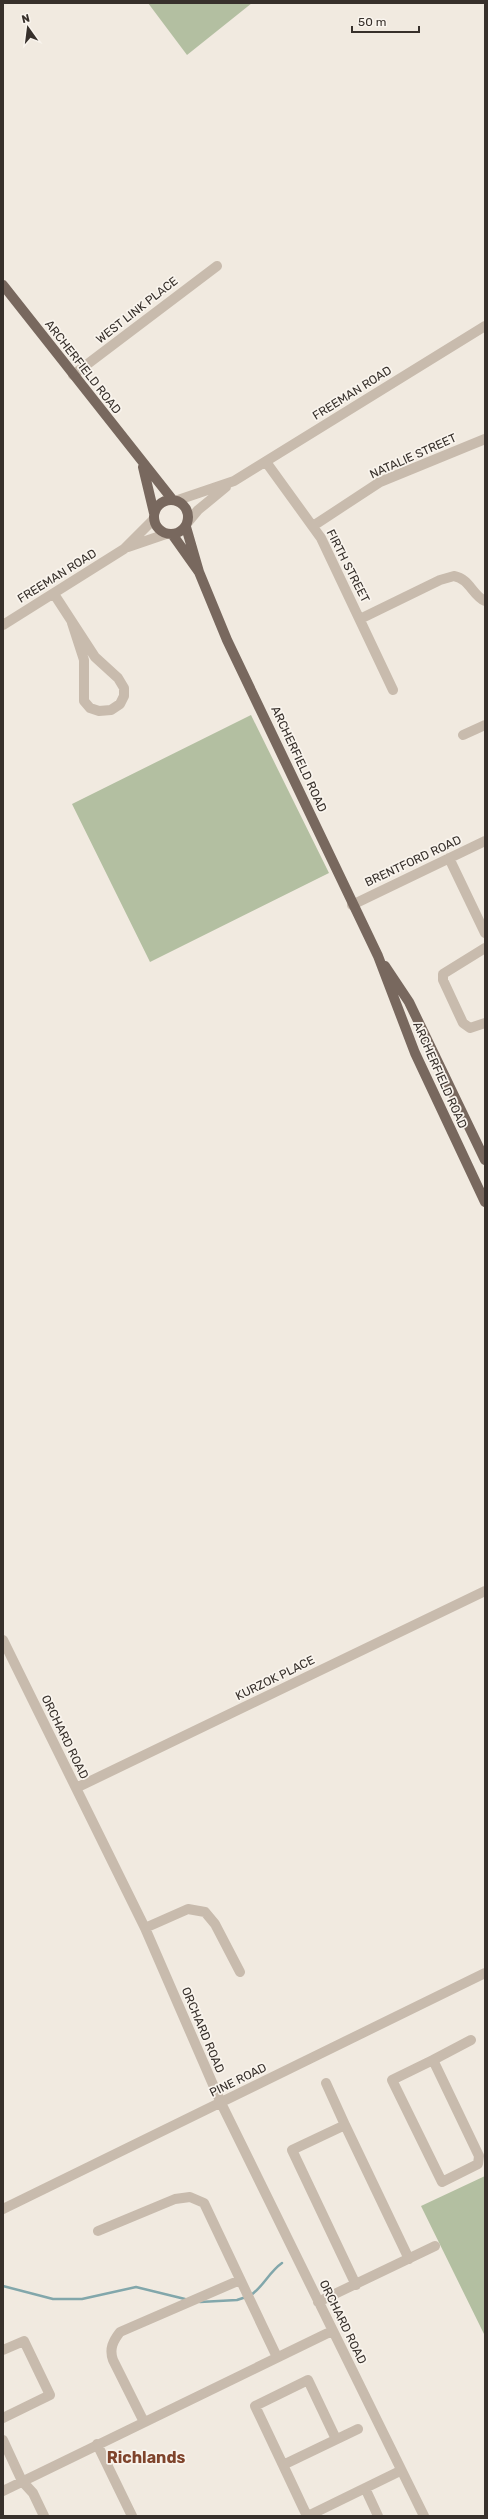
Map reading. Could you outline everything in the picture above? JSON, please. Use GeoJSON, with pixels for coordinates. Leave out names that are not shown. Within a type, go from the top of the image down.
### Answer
{"type":"FeatureCollection","features":[{"type":"Feature","properties":{"kind":"main road","name":"ARCHERFIELD ROAD"},"geometry":{"type":"LineString","coordinates":[[3,285],[142,465],[175,500]]}},
{"type":"Feature","properties":{"kind":"main road","name":"ARCHERFIELD ROAD"},"geometry":{"type":"LineString","coordinates":[[142,465],[154,516]]}},
{"type":"Feature","properties":{"kind":"main road"},"geometry":{"type":"LineString","coordinates":[[175,500],[188,511],[187,524],[177,533],[169,534],[158,528],[154,516],[160,503],[175,500]]}},
{"type":"Feature","properties":{"kind":"main road","name":"ARCHERFIELD ROAD"},"geometry":{"type":"LineString","coordinates":[[187,524],[199,572],[227,640],[378,956],[415,1053],[485,1202]]}},
{"type":"Feature","properties":{"kind":"main road","name":"ARCHERFIELD ROAD"},"geometry":{"type":"LineString","coordinates":[[169,534],[199,572]]}},
{"type":"Feature","properties":{"kind":"main road","name":"ARCHERFIELD ROAD"},"geometry":{"type":"LineString","coordinates":[[378,956],[409,1002],[485,1160]]}},
{"type":"Feature","properties":{"kind":"street","name":"WEST LINK PLACE"},"geometry":{"type":"LineString","coordinates":[[73,375],[217,266]]}},
{"type":"Feature","properties":{"kind":"street","name":"FREEMAN ROAD"},"geometry":{"type":"LineString","coordinates":[[187,524],[198,510],[234,481],[485,326]]}},
{"type":"Feature","properties":{"kind":"street","name":"NATALIE STREET"},"geometry":{"type":"LineString","coordinates":[[313,526],[380,482],[485,439]]}},
{"type":"Feature","properties":{"kind":"street","name":"FIRTH STREET"},"geometry":{"type":"LineString","coordinates":[[266,462],[321,538],[393,690]]}},
{"type":"Feature","properties":{"kind":"street","name":"FREEMAN ROAD"},"geometry":{"type":"LineString","coordinates":[[175,500],[234,481]]}},
{"type":"Feature","properties":{"kind":"street","name":"FREEMAN ROAD"},"geometry":{"type":"LineString","coordinates":[[124,549],[154,516]]}},
{"type":"Feature","properties":{"kind":"street","name":"FREEMAN ROAD"},"geometry":{"type":"LineString","coordinates":[[3,625],[124,549],[169,534]]}},
{"type":"Feature","properties":{"kind":"street"},"geometry":{"type":"LineString","coordinates":[[360,619],[440,580],[454,576],[466,581],[480,599],[485,602]]}},
{"type":"Feature","properties":{"kind":"street"},"geometry":{"type":"LineString","coordinates":[[54,594],[95,657],[118,678],[124,688],[124,696],[120,704],[111,710],[99,711],[90,708],[84,701],[84,660],[72,623]]}},
{"type":"Feature","properties":{"kind":"street"},"geometry":{"type":"LineString","coordinates":[[463,735],[485,725]]}},
{"type":"Feature","properties":{"kind":"street","name":"BRENTFORD ROAD"},"geometry":{"type":"LineString","coordinates":[[352,904],[485,841]]}},
{"type":"Feature","properties":{"kind":"street"},"geometry":{"type":"LineString","coordinates":[[449,858],[485,933]]}},
{"type":"Feature","properties":{"kind":"street"},"geometry":{"type":"LineString","coordinates":[[485,948],[443,974],[443,980],[463,1023],[470,1028],[485,1023]]}},
{"type":"Feature","properties":{"kind":"street","name":"KURZOK PLACE"},"geometry":{"type":"LineString","coordinates":[[76,1788],[485,1591]]}},
{"type":"Feature","properties":{"kind":"street","name":"ORCHARD ROAD"},"geometry":{"type":"LineString","coordinates":[[3,1640],[145,1928],[221,2103],[400,2471],[424,2516]]}},
{"type":"Feature","properties":{"kind":"street"},"geometry":{"type":"LineString","coordinates":[[145,1928],[188,1909],[205,1912],[215,1924],[240,1972]]}},
{"type":"Feature","properties":{"kind":"street","name":"PINE ROAD"},"geometry":{"type":"LineString","coordinates":[[3,2209],[485,1973]]}},
{"type":"Feature","properties":{"kind":"street"},"geometry":{"type":"LineString","coordinates":[[433,2060],[482,2154],[478,2164],[442,2182],[392,2080],[472,2040]]}},
{"type":"Feature","properties":{"kind":"street"},"geometry":{"type":"LineString","coordinates":[[326,2083],[409,2259]]}},
{"type":"Feature","properties":{"kind":"street"},"geometry":{"type":"LineString","coordinates":[[345,2124],[292,2150],[356,2285]]}},
{"type":"Feature","properties":{"kind":"street"},"geometry":{"type":"LineString","coordinates":[[98,2231],[175,2199],[190,2197],[204,2203],[277,2357]]}},
{"type":"Feature","properties":{"kind":"street"},"geometry":{"type":"LineString","coordinates":[[318,2302],[435,2246]]}},
{"type":"Feature","properties":{"kind":"street"},"geometry":{"type":"LineString","coordinates":[[144,2422],[113,2360],[110,2352],[113,2340],[120,2332],[240,2280]]}},
{"type":"Feature","properties":{"kind":"street"},"geometry":{"type":"LineString","coordinates":[[3,2491],[22,2480],[332,2331]]}},
{"type":"Feature","properties":{"kind":"street"},"geometry":{"type":"LineString","coordinates":[[3,2350],[24,2341],[50,2395],[3,2418]]}},
{"type":"Feature","properties":{"kind":"street"},"geometry":{"type":"LineString","coordinates":[[336,2440],[308,2380],[255,2406],[307,2516],[400,2471]]}},
{"type":"Feature","properties":{"kind":"street"},"geometry":{"type":"LineString","coordinates":[[283,2466],[358,2429]]}},
{"type":"Feature","properties":{"kind":"street"},"geometry":{"type":"LineString","coordinates":[[3,2440],[22,2480],[32,2493],[44,2516]]}},
{"type":"Feature","properties":{"kind":"street"},"geometry":{"type":"LineString","coordinates":[[97,2444],[132,2516]]}},
{"type":"Feature","properties":{"kind":"street"},"geometry":{"type":"LineString","coordinates":[[364,2488],[378,2516]]}},
{"type":"Feature","properties":{"kind":"green space"},"geometry":{"type":"Polygon","coordinates":[[[148,3],[252,3],[187,55],[148,3]]]}},
{"type":"Feature","properties":{"kind":"green space"},"geometry":{"type":"Polygon","coordinates":[[[251,715],[329,873],[150,962],[72,804],[251,715]]]}},
{"type":"Feature","properties":{"kind":"green space"},"geometry":{"type":"Polygon","coordinates":[[[485,2176],[485,2336],[421,2206],[485,2176]]]}},
{"type":"Feature","properties":{"kind":"waterway"},"geometry":{"type":"LineString","coordinates":[[251,2295],[282,2263]]}},
{"type":"Feature","properties":{"kind":"waterway"},"geometry":{"type":"LineString","coordinates":[[3,2286],[53,2299],[82,2299],[136,2287],[185,2299]]}},
{"type":"Feature","properties":{"kind":"waterway"},"geometry":{"type":"LineString","coordinates":[[200,2302],[237,2300],[246,2297]]}},
{"type":"Feature","properties":{"kind":"district","name":"Richlands"},"geometry":{"type":"Point","coordinates":[146,2457]}}]}
